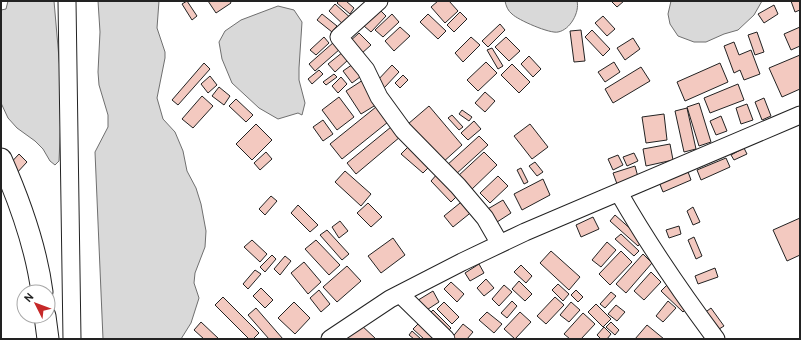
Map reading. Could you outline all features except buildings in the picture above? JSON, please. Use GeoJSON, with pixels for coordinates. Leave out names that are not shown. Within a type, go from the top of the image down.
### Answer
{"type":"FeatureCollection","features":[{"type":"Feature","properties":{"kind":"main road"},"geometry":{"type":"LineString","coordinates":[[1,159],[20,201],[30,235],[40,284]]}},
{"type":"Feature","properties":{"kind":"main road"},"geometry":{"type":"LineString","coordinates":[[46,324],[48,339]]}},
{"type":"Feature","properties":{"kind":"street"},"geometry":{"type":"LineString","coordinates":[[67,1],[72,339]]}},
{"type":"Feature","properties":{"kind":"street"},"geometry":{"type":"LineString","coordinates":[[379,1],[339,37],[366,70],[379,97],[403,130],[458,186],[485,218],[500,244]]}},
{"type":"Feature","properties":{"kind":"street"},"geometry":{"type":"LineString","coordinates":[[330,339],[400,294],[500,244],[800,116]]}},
{"type":"Feature","properties":{"kind":"street"},"geometry":{"type":"LineString","coordinates":[[619,193],[644,236],[690,305],[716,339]]}},
{"type":"Feature","properties":{"kind":"street"},"geometry":{"type":"LineString","coordinates":[[400,294],[446,339]]}},
{"type":"Feature","properties":{"kind":"shaded area"},"geometry":{"type":"Polygon","coordinates":[[[8,1],[54,1],[60,70],[61,117],[59,161],[55,165],[50,161],[43,149],[35,141],[17,128],[8,118],[1,103],[1,10],[6,9],[8,1]]]}},
{"type":"Feature","properties":{"kind":"shaded area"},"geometry":{"type":"Polygon","coordinates":[[[98,1],[159,1],[157,28],[165,52],[165,58],[157,98],[163,119],[175,132],[183,151],[187,171],[196,188],[201,204],[206,231],[205,247],[195,273],[194,283],[199,298],[191,323],[181,339],[103,339],[95,152],[108,127],[108,115],[99,85],[98,72],[100,32],[98,1]]]}},
{"type":"Feature","properties":{"kind":"shaded area"},"geometry":{"type":"Polygon","coordinates":[[[505,1],[577,1],[578,5],[573,20],[570,24],[562,31],[554,32],[534,26],[515,17],[508,10],[505,1]]]}},
{"type":"Feature","properties":{"kind":"shaded area"},"geometry":{"type":"Polygon","coordinates":[[[671,1],[762,1],[754,15],[738,30],[706,42],[694,42],[678,36],[670,24],[668,14],[671,1]]]}},
{"type":"Feature","properties":{"kind":"shaded area"},"geometry":{"type":"Polygon","coordinates":[[[278,6],[294,10],[302,22],[299,80],[305,103],[302,115],[298,113],[278,119],[259,108],[232,83],[222,59],[219,42],[225,31],[241,20],[278,6]]]}}]}
